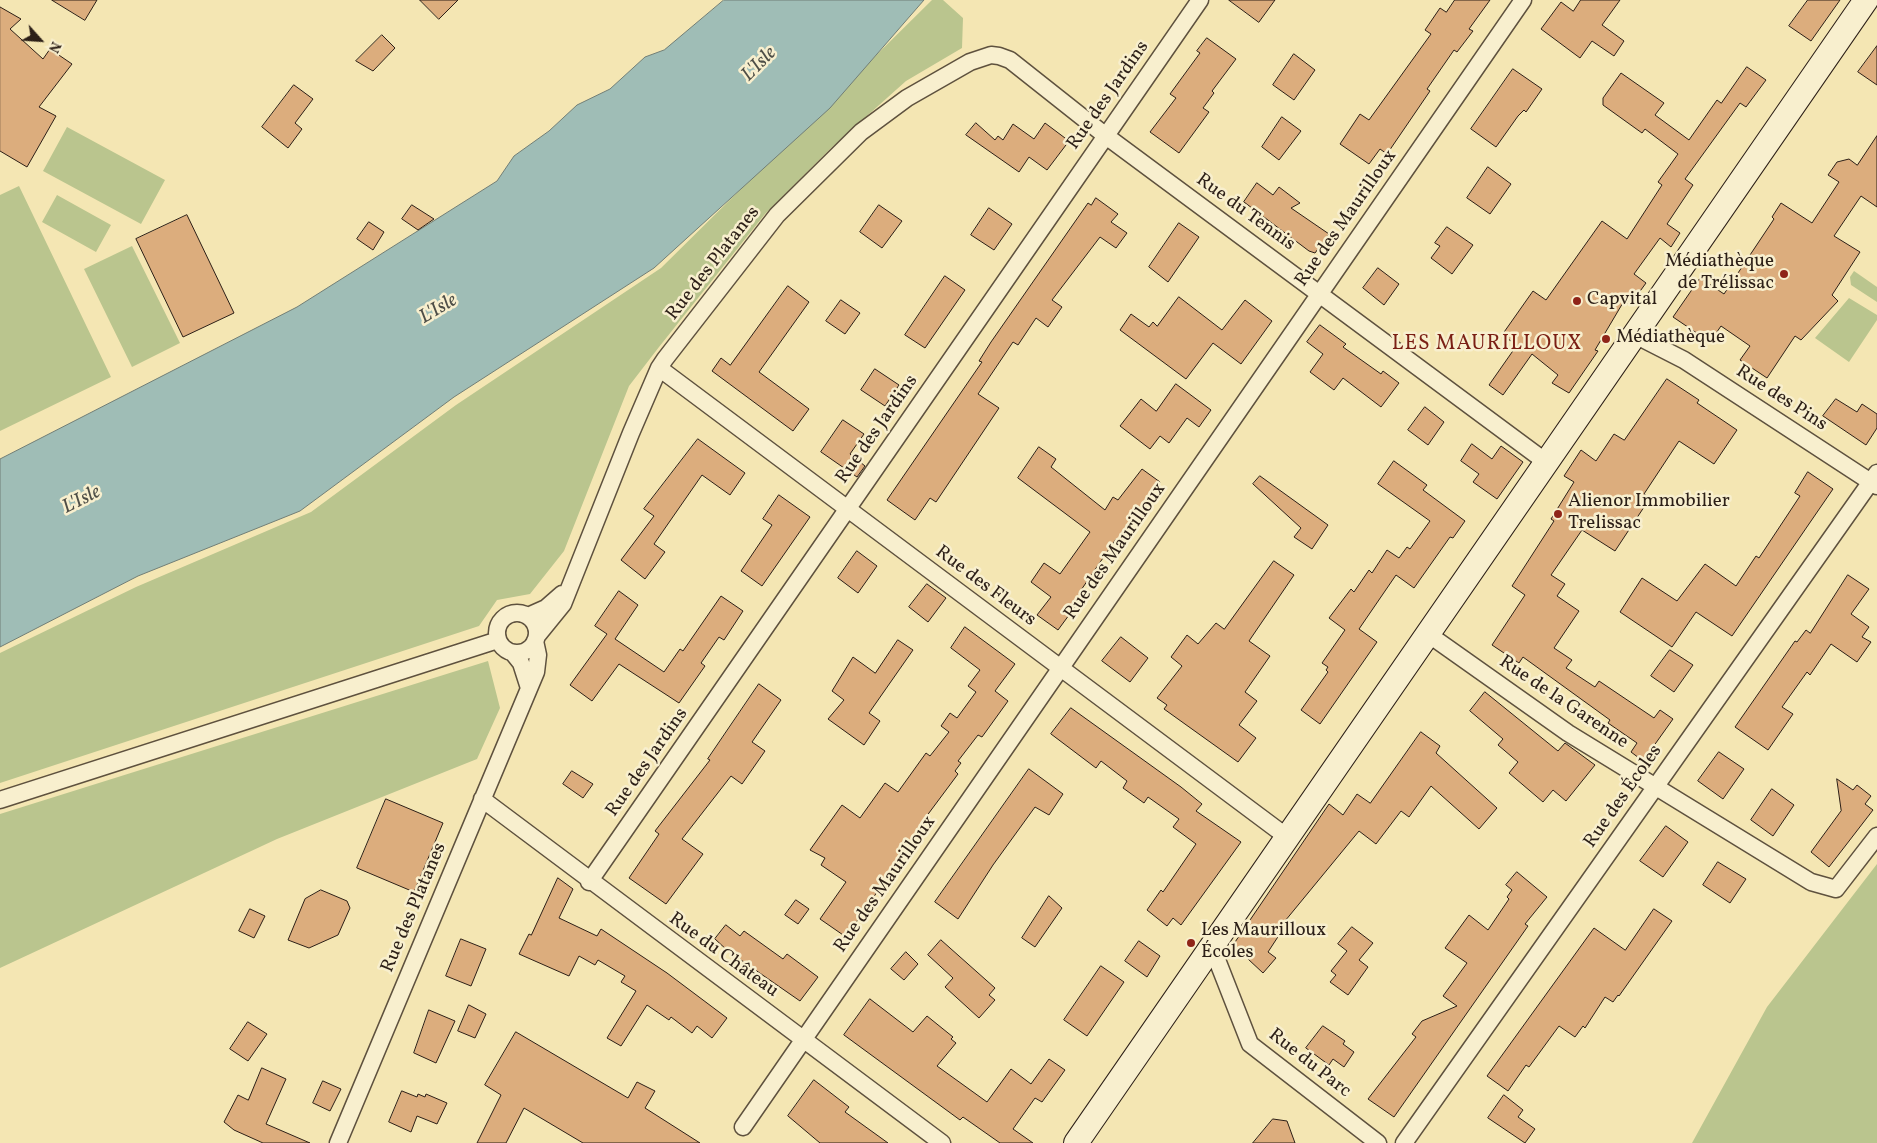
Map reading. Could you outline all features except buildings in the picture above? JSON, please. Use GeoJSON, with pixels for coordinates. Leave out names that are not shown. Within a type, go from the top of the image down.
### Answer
{"type":"FeatureCollection","features":[{"type":"Feature","properties":{"kind":"main road"},"geometry":{"type":"LineString","coordinates":[[1076,1143],[1866,0]]}},
{"type":"Feature","properties":{"kind":"street","name":"Rue des Jardins"},"geometry":{"type":"LineString","coordinates":[[589,882],[1200,0]]}},
{"type":"Feature","properties":{"kind":"street","name":"Rue des Maurilloux"},"geometry":{"type":"LineString","coordinates":[[742,1127],[1523,0]]}},
{"type":"Feature","properties":{"kind":"street","name":"Rue du Tennis"},"geometry":{"type":"LineString","coordinates":[[991,56],[999,56],[1010,60],[1106,136],[1546,462]]}},
{"type":"Feature","properties":{"kind":"street","name":"Rue des Platanes"},"geometry":{"type":"LineString","coordinates":[[513,653],[526,651],[563,604],[630,433],[659,368],[777,215],[861,132],[907,98],[970,62],[991,56]]}},
{"type":"Feature","properties":{"kind":"street","name":"Rue des Pins"},"geometry":{"type":"LineString","coordinates":[[1634,335],[1684,360],[1875,480]]}},
{"type":"Feature","properties":{"kind":"street","name":"Rue des Fleurs"},"geometry":{"type":"LineString","coordinates":[[659,368],[1287,837]]}},
{"type":"Feature","properties":{"kind":"street","name":"Rue des Écoles"},"geometry":{"type":"LineString","coordinates":[[1404,1143],[1875,480]]}},
{"type":"Feature","properties":{"kind":"street","name":"Rue des Platanes"},"geometry":{"type":"LineString","coordinates":[[498,640],[498,628],[505,618],[516,613],[528,616],[546,608],[572,583]]}},
{"type":"Feature","properties":{"kind":"street","name":"Rue des Platanes"},"geometry":{"type":"LineString","coordinates":[[338,1143],[530,688],[538,664],[535,625],[528,616]]}},
{"type":"Feature","properties":{"kind":"street","name":"Rue de la Garenne"},"geometry":{"type":"LineString","coordinates":[[1428,634],[1568,733],[1811,882],[1836,889],[1877,836]]}},
{"type":"Feature","properties":{"kind":"street"},"geometry":{"type":"LineString","coordinates":[[0,800],[498,640],[521,663],[530,688]]}},
{"type":"Feature","properties":{"kind":"street","name":"Rue du Château"},"geometry":{"type":"LineString","coordinates":[[482,800],[589,882],[942,1143]]}},
{"type":"Feature","properties":{"kind":"street","name":"Rue du Parc"},"geometry":{"type":"LineString","coordinates":[[1212,947],[1250,1044],[1378,1143]]}},
{"type":"Feature","properties":{"kind":"green space"},"geometry":{"type":"Polygon","coordinates":[[[932,0],[943,0],[963,18],[962,48],[906,81],[831,148],[765,214],[659,347],[629,386],[564,551],[530,594],[497,600],[479,626],[0,783],[0,653],[136,587],[311,512],[456,405],[661,268],[932,0]]]}},
{"type":"Feature","properties":{"kind":"green space"},"geometry":{"type":"Polygon","coordinates":[[[67,127],[165,180],[141,224],[43,171],[67,127]]]}},
{"type":"Feature","properties":{"kind":"green space"},"geometry":{"type":"Polygon","coordinates":[[[19,186],[111,377],[0,431],[0,195],[19,186]]]}},
{"type":"Feature","properties":{"kind":"green space"},"geometry":{"type":"Polygon","coordinates":[[[57,195],[111,225],[96,252],[42,222],[57,195]]]}},
{"type":"Feature","properties":{"kind":"green space"},"geometry":{"type":"Polygon","coordinates":[[[132,246],[180,343],[132,367],[84,269],[132,246]]]}},
{"type":"Feature","properties":{"kind":"green space"},"geometry":{"type":"Polygon","coordinates":[[[1854,271],[1877,287],[1877,302],[1851,285],[1850,277],[1854,271]]]}},
{"type":"Feature","properties":{"kind":"green space"},"geometry":{"type":"Polygon","coordinates":[[[1849,298],[1877,315],[1877,320],[1849,362],[1815,338],[1849,298]]]}},
{"type":"Feature","properties":{"kind":"green space"},"geometry":{"type":"Polygon","coordinates":[[[488,661],[500,708],[477,759],[277,839],[0,968],[0,814],[488,661]]]}},
{"type":"Feature","properties":{"kind":"green space"},"geometry":{"type":"Polygon","coordinates":[[[1877,864],[1877,1143],[1692,1143],[1767,1007],[1877,864]]]}},
{"type":"Feature","properties":{"kind":"water","name":"L'Isle"},"geometry":{"type":"Polygon","coordinates":[[[724,0],[924,0],[830,108],[654,268],[454,397],[300,511],[138,576],[0,647],[0,459],[297,307],[497,181],[514,156],[549,131],[577,105],[610,89],[645,57],[664,50],[724,0]]]}},
{"type":"Feature","properties":{"kind":"place","name":"Médiathèque de Trélissac"},"geometry":{"type":"Point","coordinates":[1784,274]}},
{"type":"Feature","properties":{"kind":"place","name":"Capvital"},"geometry":{"type":"Point","coordinates":[1577,301]}},
{"type":"Feature","properties":{"kind":"place","name":"Médiathèque"},"geometry":{"type":"Point","coordinates":[1606,339]}},
{"type":"Feature","properties":{"kind":"place","name":"Alienor Immobilier Trelissac"},"geometry":{"type":"Point","coordinates":[1558,514]}},
{"type":"Feature","properties":{"kind":"place","name":"Les Maurilloux Écoles"},"geometry":{"type":"Point","coordinates":[1191,943]}},
{"type":"Feature","properties":{"kind":"district","name":"LES MAURILLOUX"},"geometry":{"type":"Point","coordinates":[1487,345]}}]}
